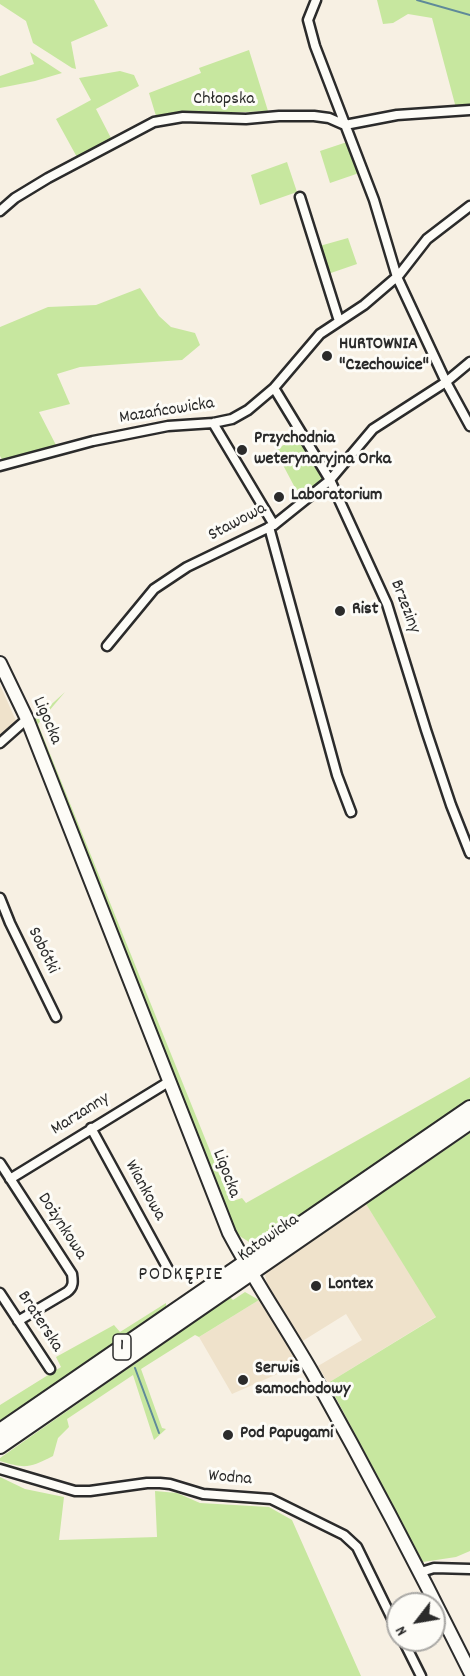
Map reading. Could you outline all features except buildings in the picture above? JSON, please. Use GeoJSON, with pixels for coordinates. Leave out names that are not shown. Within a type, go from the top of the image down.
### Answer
{"type":"FeatureCollection","features":[{"type":"Feature","properties":{"kind":"main road","name":"Katowicka"},"geometry":{"type":"LineString","coordinates":[[0,1446],[470,1108]]}},
{"type":"Feature","properties":{"kind":"main road","name":"Katowicka"},"geometry":{"type":"LineString","coordinates":[[0,1431],[470,1122]]}},
{"type":"Feature","properties":{"kind":"street"},"geometry":{"type":"LineString","coordinates":[[316,0],[308,20],[329,86],[374,200],[397,277],[446,382],[470,426]]}},
{"type":"Feature","properties":{"kind":"street","name":"Chłopska"},"geometry":{"type":"LineString","coordinates":[[0,211],[15,198],[48,178],[154,122],[183,117],[246,119],[314,116],[329,118],[345,125],[397,115],[469,110]]}},
{"type":"Feature","properties":{"kind":"street"},"geometry":{"type":"LineString","coordinates":[[300,197],[339,321]]}},
{"type":"Feature","properties":{"kind":"street","name":"Mazańcowicka"},"geometry":{"type":"LineString","coordinates":[[1,464],[93,441],[168,426],[213,423],[232,418],[248,410],[274,388],[320,334],[364,305],[397,277],[427,239],[470,206]]}},
{"type":"Feature","properties":{"kind":"street","name":"Stawowa"},"geometry":{"type":"LineString","coordinates":[[107,646],[154,588],[187,567],[271,526],[330,480],[373,429],[446,382],[470,362]]}},
{"type":"Feature","properties":{"kind":"street","name":"Brzeziny"},"geometry":{"type":"LineString","coordinates":[[274,388],[330,480],[387,604],[429,741],[470,853]]}},
{"type":"Feature","properties":{"kind":"street"},"geometry":{"type":"LineString","coordinates":[[213,423],[271,526],[337,775],[351,812]]}},
{"type":"Feature","properties":{"kind":"street","name":"Ligocka"},"geometry":{"type":"LineString","coordinates":[[0,663],[27,719],[225,1224],[248,1268],[313,1374],[421,1572],[470,1672]]}},
{"type":"Feature","properties":{"kind":"street"},"geometry":{"type":"LineString","coordinates":[[0,743],[27,719]]}},
{"type":"Feature","properties":{"kind":"street","name":"Sobótki"},"geometry":{"type":"LineString","coordinates":[[0,898],[56,1017]]}},
{"type":"Feature","properties":{"kind":"street","name":"Marzanny"},"geometry":{"type":"LineString","coordinates":[[10,1179],[170,1081]]}},
{"type":"Feature","properties":{"kind":"street","name":"Wiankowa"},"geometry":{"type":"LineString","coordinates":[[91,1128],[168,1269]]}},
{"type":"Feature","properties":{"kind":"street","name":"Dożynkowa"},"geometry":{"type":"LineString","coordinates":[[0,1164],[72,1274],[73,1281],[71,1289],[67,1292],[18,1321]]}},
{"type":"Feature","properties":{"kind":"street","name":"Braterska"},"geometry":{"type":"LineString","coordinates":[[0,1293],[50,1369]]}},
{"type":"Feature","properties":{"kind":"street","name":"Wodna"},"geometry":{"type":"LineString","coordinates":[[0,1469],[75,1491],[153,1483],[170,1484],[202,1494],[271,1499],[344,1535],[357,1547],[386,1606]]}},
{"type":"Feature","properties":{"kind":"street"},"geometry":{"type":"LineString","coordinates":[[421,1572],[435,1568],[470,1569]]}},
{"type":"Feature","properties":{"kind":"street"},"geometry":{"type":"LineString","coordinates":[[409,1652],[421,1676]]}},
{"type":"Feature","properties":{"kind":"shaded area"},"geometry":{"type":"Polygon","coordinates":[[[0,685],[17,723],[0,736],[0,685]]]}},
{"type":"Feature","properties":{"kind":"shaded area","name":"Lontex"},"geometry":{"type":"Polygon","coordinates":[[[366,1204],[437,1316],[328,1383],[318,1366],[362,1340],[346,1314],[301,1342],[267,1283],[265,1275],[272,1267],[366,1204]]]}},
{"type":"Feature","properties":{"kind":"shaded area"},"geometry":{"type":"Polygon","coordinates":[[[259,1300],[300,1364],[232,1394],[199,1337],[259,1300]]]}},
{"type":"Feature","properties":{"kind":"green space"},"geometry":{"type":"Polygon","coordinates":[[[0,0],[94,0],[108,26],[71,42],[76,69],[33,43],[26,21],[0,4],[0,0]]]}},
{"type":"Feature","properties":{"kind":"green space"},"geometry":{"type":"Polygon","coordinates":[[[377,0],[470,0],[470,105],[456,108],[432,18],[408,14],[393,23],[383,24],[377,0]]]}},
{"type":"Feature","properties":{"kind":"green space"},"geometry":{"type":"Polygon","coordinates":[[[249,50],[268,111],[156,116],[149,93],[201,73],[199,68],[249,50]]]}},
{"type":"Feature","properties":{"kind":"green space"},"geometry":{"type":"Polygon","coordinates":[[[30,52],[62,73],[0,88],[0,76],[34,64],[30,52]]]}},
{"type":"Feature","properties":{"kind":"green space"},"geometry":{"type":"Polygon","coordinates":[[[120,71],[134,75],[139,86],[96,109],[112,140],[78,159],[56,119],[91,100],[79,78],[120,71]]]}},
{"type":"Feature","properties":{"kind":"green space"},"geometry":{"type":"Polygon","coordinates":[[[350,141],[362,172],[330,183],[320,151],[350,141]]]}},
{"type":"Feature","properties":{"kind":"green space"},"geometry":{"type":"Polygon","coordinates":[[[287,162],[297,192],[260,205],[251,175],[287,162]]]}},
{"type":"Feature","properties":{"kind":"green space"},"geometry":{"type":"Polygon","coordinates":[[[348,238],[357,264],[325,275],[316,247],[348,238]]]}},
{"type":"Feature","properties":{"kind":"green space"},"geometry":{"type":"Polygon","coordinates":[[[140,288],[159,316],[171,327],[195,333],[200,345],[182,360],[80,367],[57,374],[70,404],[39,412],[57,447],[4,463],[0,456],[0,327],[48,307],[96,305],[140,288]]]}},
{"type":"Feature","properties":{"kind":"green space"},"geometry":{"type":"Polygon","coordinates":[[[301,435],[326,477],[301,499],[275,450],[301,435]]]}},
{"type":"Feature","properties":{"kind":"green space"},"geometry":{"type":"Polygon","coordinates":[[[65,692],[38,724],[223,1183],[233,1201],[242,1198],[246,1203],[470,1077],[470,1100],[263,1241],[249,1242],[235,1233],[33,721],[65,692]]]}},
{"type":"Feature","properties":{"kind":"green space"},"geometry":{"type":"Polygon","coordinates":[[[470,1133],[470,1551],[456,1557],[423,1562],[328,1383],[436,1317],[366,1204],[470,1133]]]}},
{"type":"Feature","properties":{"kind":"green space"},"geometry":{"type":"Polygon","coordinates":[[[245,1292],[259,1300],[199,1337],[195,1335],[141,1369],[162,1428],[166,1429],[154,1440],[133,1375],[67,1419],[69,1427],[58,1438],[53,1456],[27,1466],[0,1461],[0,1458],[230,1297],[233,1300],[245,1292]]]}},
{"type":"Feature","properties":{"kind":"green space"},"geometry":{"type":"Polygon","coordinates":[[[166,1303],[166,1309],[0,1423],[0,1405],[61,1367],[56,1357],[114,1325],[120,1332],[166,1303]]]}},
{"type":"Feature","properties":{"kind":"green space"},"geometry":{"type":"Polygon","coordinates":[[[0,1477],[25,1489],[64,1497],[59,1540],[157,1537],[155,1491],[177,1493],[200,1503],[269,1507],[292,1520],[361,1676],[0,1676],[0,1477]]]}},
{"type":"Feature","properties":{"kind":"waterway"},"geometry":{"type":"LineString","coordinates":[[417,0],[470,15]]}},
{"type":"Feature","properties":{"kind":"waterway"},"geometry":{"type":"LineString","coordinates":[[135,1368],[159,1433]]}},
{"type":"Feature","properties":{"kind":"place","name":"HURTOWNIA \"Czechowice\""},"geometry":{"type":"Point","coordinates":[327,356]}},
{"type":"Feature","properties":{"kind":"place","name":"Przychodnia weterynaryjna Orka"},"geometry":{"type":"Point","coordinates":[242,450]}},
{"type":"Feature","properties":{"kind":"place","name":"Laboratorium"},"geometry":{"type":"Point","coordinates":[279,497]}},
{"type":"Feature","properties":{"kind":"place","name":"Rist"},"geometry":{"type":"Point","coordinates":[340,611]}},
{"type":"Feature","properties":{"kind":"place","name":"Lontex"},"geometry":{"type":"Point","coordinates":[316,1286]}},
{"type":"Feature","properties":{"kind":"place","name":"Serwis samochodowy"},"geometry":{"type":"Point","coordinates":[243,1380]}},
{"type":"Feature","properties":{"kind":"place","name":"Pod Papugami"},"geometry":{"type":"Point","coordinates":[228,1435]}},
{"type":"Feature","properties":{"kind":"district","name":"PODKĘPIE"},"geometry":{"type":"Point","coordinates":[181,1276]}}]}
